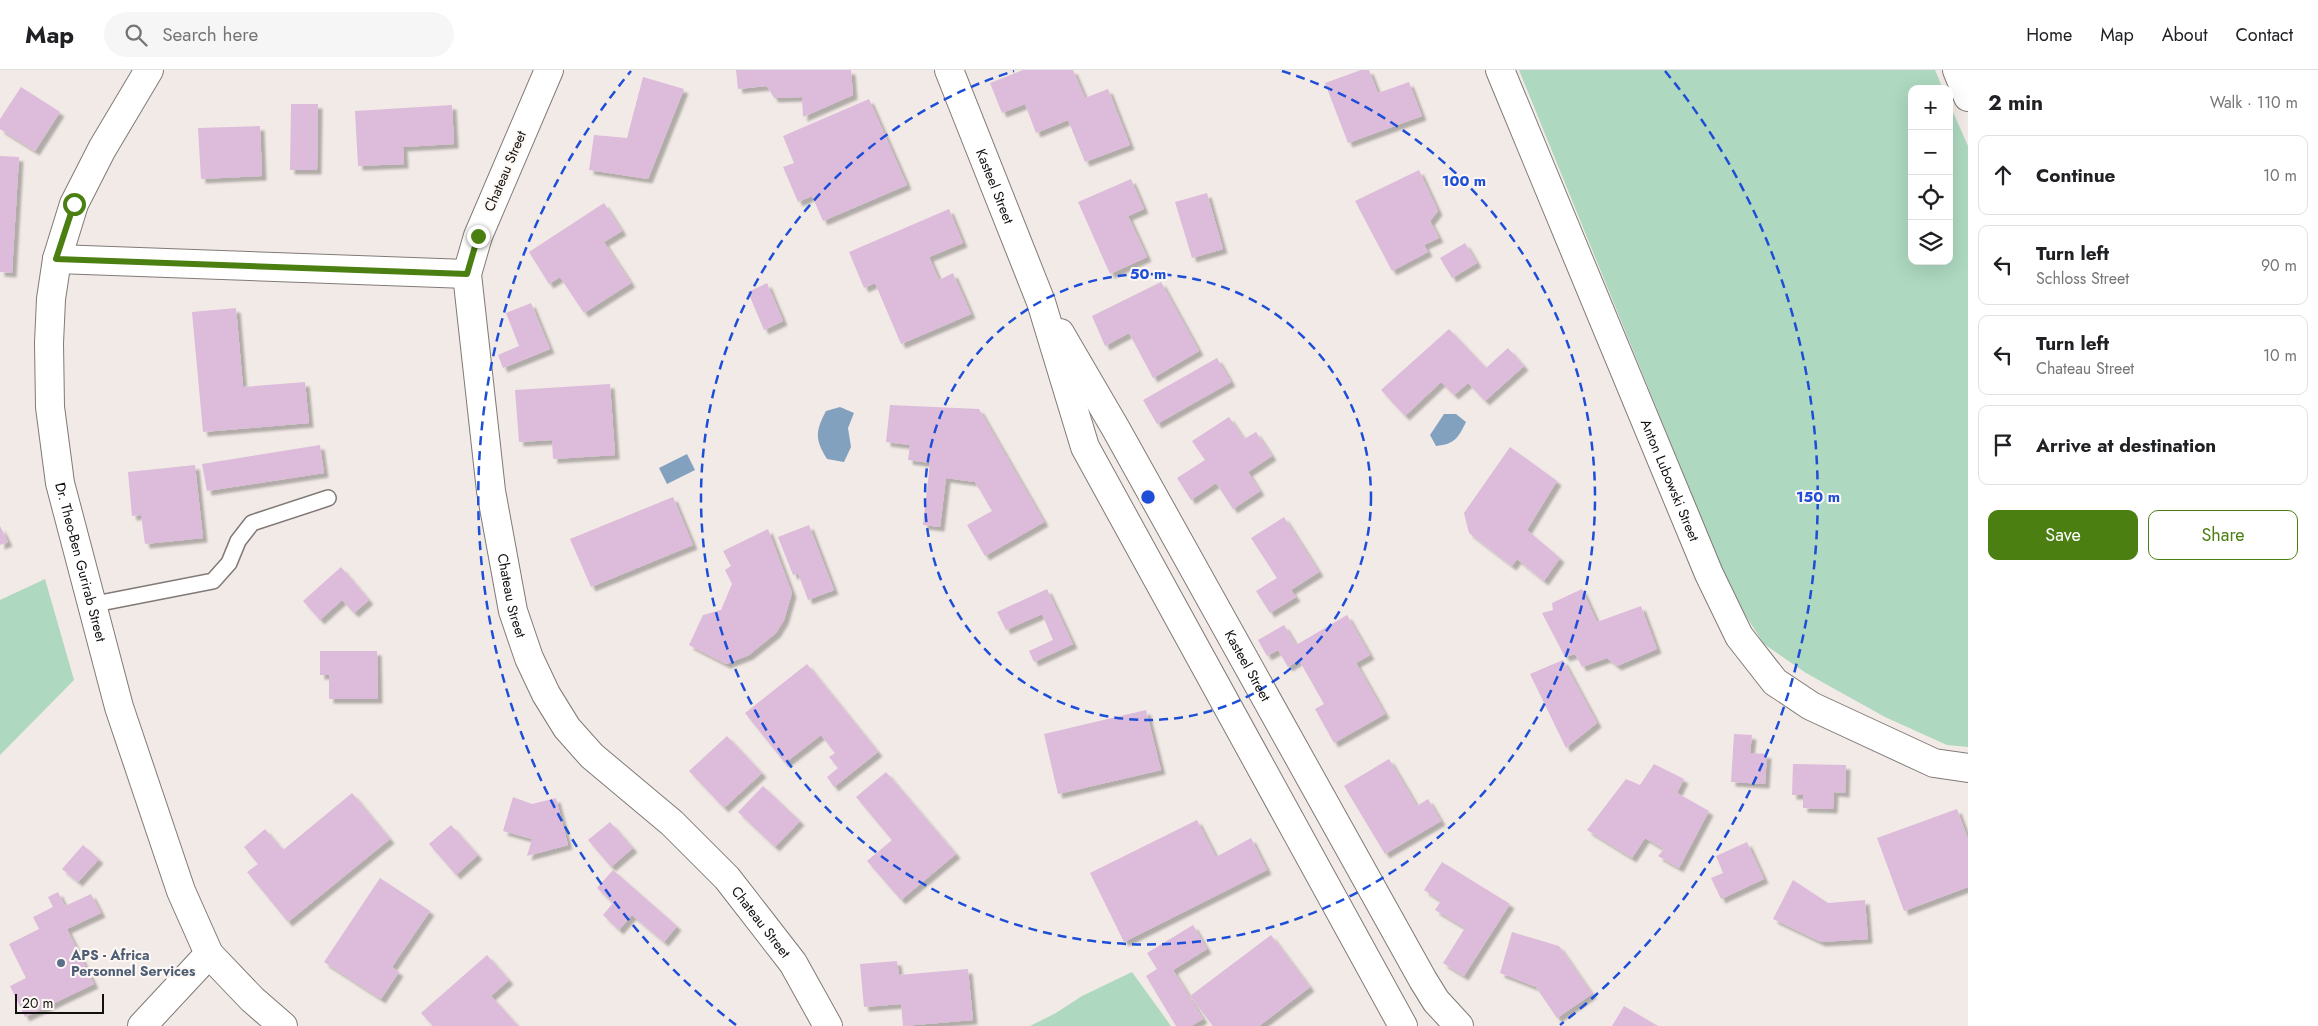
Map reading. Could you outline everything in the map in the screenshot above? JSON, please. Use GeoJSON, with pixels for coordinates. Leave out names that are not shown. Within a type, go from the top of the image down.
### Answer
{"type":"FeatureCollection","features":[{"type":"Feature","properties":{"kind":"street","name":"Dr. Theo-Ben Gurirab Street"},"geometry":{"type":"LineString","coordinates":[[149,70],[102,149],[74,204],[56,259],[51,299],[50,407],[60,483],[90,605],[118,707],[180,891],[208,954],[252,999],[283,1026]]}},
{"type":"Feature","properties":{"kind":"street","name":"Chateau Street"},"geometry":{"type":"LineString","coordinates":[[549,70],[478,236],[467,274],[491,491],[513,612],[529,658],[546,694],[573,735],[592,756],[672,823],[727,878],[793,962],[828,1026]]}},
{"type":"Feature","properties":{"kind":"street","name":"Kasteel Street"},"geometry":{"type":"LineString","coordinates":[[949,70],[1041,302],[1085,447],[1404,1026]]}},
{"type":"Feature","properties":{"kind":"street","name":"Anton Lubowski Street"},"geometry":{"type":"LineString","coordinates":[[1500,70],[1705,565],[1738,636],[1775,682],[1811,706],[1934,763],[1968,768]]}},
{"type":"Feature","properties":{"kind":"street"},"geometry":{"type":"LineString","coordinates":[[1957,70],[1968,97]]}},
{"type":"Feature","properties":{"kind":"street"},"geometry":{"type":"LineString","coordinates":[[56,259],[467,274]]}},
{"type":"Feature","properties":{"kind":"street","name":"Kasteel Street"},"geometry":{"type":"LineString","coordinates":[[1041,302],[1121,437],[1423,980],[1436,1001],[1459,1026]]}},
{"type":"Feature","properties":{"kind":"street"},"geometry":{"type":"LineString","coordinates":[[142,1026],[208,954]]}},
{"type":"Feature","properties":{"kind":"lane"},"geometry":{"type":"LineString","coordinates":[[90,605],[213,581],[229,563],[238,541],[252,523],[328,498]]}},
{"type":"Feature","properties":{"kind":"green space"},"geometry":{"type":"Polygon","coordinates":[[[1519,70],[1935,70],[1941,85],[1908,85],[1908,265],[1953,265],[1953,112],[1968,146],[1968,747],[1947,745],[1885,717],[1806,673],[1764,644],[1733,596],[1519,70]]]}},
{"type":"Feature","properties":{"kind":"green space"},"geometry":{"type":"Polygon","coordinates":[[[45,579],[74,680],[0,755],[0,600],[45,579]]]}},
{"type":"Feature","properties":{"kind":"green space"},"geometry":{"type":"Polygon","coordinates":[[[1132,972],[1171,1026],[1030,1026],[1056,1013],[1082,996],[1132,972]]]}},
{"type":"Feature","properties":{"kind":"water"},"geometry":{"type":"Polygon","coordinates":[[[840,407],[854,413],[848,428],[851,447],[844,462],[827,459],[820,446],[818,435],[818,430],[826,411],[840,407]]]}},
{"type":"Feature","properties":{"kind":"water"},"geometry":{"type":"Polygon","coordinates":[[[1444,414],[1456,414],[1466,422],[1461,432],[1452,442],[1436,446],[1430,435],[1444,414]]]}},
{"type":"Feature","properties":{"kind":"water"},"geometry":{"type":"Polygon","coordinates":[[[687,454],[695,470],[667,484],[659,468],[687,454]]]}},
{"type":"Feature","properties":{"kind":"building"},"geometry":{"type":"Polygon","coordinates":[[[736,70],[851,70],[853,95],[803,117],[802,97],[774,98],[767,86],[738,89],[736,70]]]}},
{"type":"Feature","properties":{"kind":"building"},"geometry":{"type":"Polygon","coordinates":[[[1023,70],[1073,70],[1085,98],[1108,89],[1130,145],[1085,162],[1068,120],[1036,133],[1025,104],[1002,113],[990,83],[1023,70]]]}},
{"type":"Feature","properties":{"kind":"building"},"geometry":{"type":"Polygon","coordinates":[[[1361,70],[1369,70],[1378,93],[1409,82],[1422,116],[1348,143],[1325,83],[1361,70]]]}},
{"type":"Feature","properties":{"kind":"building"},"geometry":{"type":"Polygon","coordinates":[[[643,77],[684,89],[648,179],[589,170],[594,135],[627,138],[643,77]]]}},
{"type":"Feature","properties":{"kind":"building"},"geometry":{"type":"Polygon","coordinates":[[[21,87],[60,112],[35,151],[0,129],[0,119],[21,87]]]}},
{"type":"Feature","properties":{"kind":"building"},"geometry":{"type":"Polygon","coordinates":[[[869,99],[907,185],[823,221],[812,196],[798,202],[783,167],[794,163],[783,136],[869,99]]]}},
{"type":"Feature","properties":{"kind":"building"},"geometry":{"type":"Polygon","coordinates":[[[291,104],[318,104],[317,170],[290,170],[291,104]]]}},
{"type":"Feature","properties":{"kind":"building"},"geometry":{"type":"Polygon","coordinates":[[[452,105],[454,144],[403,147],[404,164],[358,166],[355,111],[452,105]]]}},
{"type":"Feature","properties":{"kind":"building"},"geometry":{"type":"Polygon","coordinates":[[[260,126],[262,176],[201,179],[198,128],[260,126]]]}},
{"type":"Feature","properties":{"kind":"building"},"geometry":{"type":"Polygon","coordinates":[[[0,156],[19,157],[12,273],[0,272],[0,156]]]}},
{"type":"Feature","properties":{"kind":"building"},"geometry":{"type":"Polygon","coordinates":[[[1419,170],[1438,211],[1430,221],[1439,238],[1424,245],[1428,252],[1392,271],[1355,201],[1419,170]]]}},
{"type":"Feature","properties":{"kind":"building"},"geometry":{"type":"Polygon","coordinates":[[[1131,179],[1144,209],[1128,216],[1147,257],[1110,274],[1078,202],[1131,179]]]}},
{"type":"Feature","properties":{"kind":"building"},"geometry":{"type":"Polygon","coordinates":[[[1207,193],[1223,249],[1192,258],[1175,202],[1207,193]]]}},
{"type":"Feature","properties":{"kind":"building"},"geometry":{"type":"Polygon","coordinates":[[[604,203],[622,231],[604,242],[631,283],[584,313],[560,277],[549,284],[529,252],[604,203]]]}},
{"type":"Feature","properties":{"kind":"building"},"geometry":{"type":"Polygon","coordinates":[[[949,209],[963,243],[929,257],[939,280],[953,273],[971,314],[901,344],[875,283],[864,288],[849,252],[949,209]]]}},
{"type":"Feature","properties":{"kind":"building"},"geometry":{"type":"Polygon","coordinates":[[[1465,243],[1477,263],[1452,278],[1440,258],[1465,243]]]}},
{"type":"Feature","properties":{"kind":"building"},"geometry":{"type":"Polygon","coordinates":[[[1161,282],[1199,351],[1153,378],[1129,333],[1105,346],[1092,316],[1161,282]]]}},
{"type":"Feature","properties":{"kind":"building"},"geometry":{"type":"Polygon","coordinates":[[[767,283],[783,321],[764,330],[748,292],[767,283]]]}},
{"type":"Feature","properties":{"kind":"building"},"geometry":{"type":"Polygon","coordinates":[[[531,303],[550,349],[503,368],[498,355],[519,346],[506,313],[531,303]]]}},
{"type":"Feature","properties":{"kind":"building"},"geometry":{"type":"Polygon","coordinates":[[[236,308],[243,387],[305,382],[309,423],[203,432],[192,312],[236,308]]]}},
{"type":"Feature","properties":{"kind":"building"},"geometry":{"type":"Polygon","coordinates":[[[1449,329],[1486,368],[1508,348],[1524,366],[1485,401],[1468,383],[1454,395],[1441,382],[1405,416],[1381,390],[1449,329]]]}},
{"type":"Feature","properties":{"kind":"building"},"geometry":{"type":"Polygon","coordinates":[[[1217,358],[1231,382],[1157,424],[1143,400],[1217,358]]]}},
{"type":"Feature","properties":{"kind":"building"},"geometry":{"type":"Polygon","coordinates":[[[610,384],[615,455],[553,459],[552,440],[519,442],[515,390],[610,384]]]}},
{"type":"Feature","properties":{"kind":"building"},"geometry":{"type":"Polygon","coordinates":[[[890,405],[979,409],[1044,522],[985,556],[967,525],[992,511],[975,482],[946,478],[940,527],[923,525],[930,463],[908,460],[910,445],[886,442],[890,405]]]}},
{"type":"Feature","properties":{"kind":"building"},"geometry":{"type":"Polygon","coordinates":[[[1229,417],[1244,439],[1256,432],[1272,456],[1248,472],[1260,491],[1233,509],[1216,483],[1191,500],[1177,478],[1205,460],[1192,441],[1229,417]]]}},
{"type":"Feature","properties":{"kind":"building"},"geometry":{"type":"Polygon","coordinates":[[[320,445],[324,473],[207,491],[202,464],[320,445]]]}},
{"type":"Feature","properties":{"kind":"building"},"geometry":{"type":"Polygon","coordinates":[[[1510,447],[1557,481],[1527,530],[1560,558],[1544,581],[1517,559],[1512,566],[1469,533],[1464,513],[1510,447]]]}},
{"type":"Feature","properties":{"kind":"building"},"geometry":{"type":"Polygon","coordinates":[[[195,465],[203,538],[145,544],[141,515],[132,516],[128,472],[195,465]]]}},
{"type":"Feature","properties":{"kind":"building"},"geometry":{"type":"Polygon","coordinates":[[[673,497],[693,545],[591,587],[570,539],[673,497]]]}},
{"type":"Feature","properties":{"kind":"building"},"geometry":{"type":"Polygon","coordinates":[[[1284,517],[1319,572],[1291,590],[1296,597],[1270,613],[1256,591],[1277,578],[1251,538],[1284,517]]]}},
{"type":"Feature","properties":{"kind":"building"},"geometry":{"type":"Polygon","coordinates":[[[809,525],[834,590],[808,600],[798,573],[793,575],[778,537],[809,525]]]}},
{"type":"Feature","properties":{"kind":"building"},"geometry":{"type":"Polygon","coordinates":[[[0,526],[8,542],[0,545],[0,526]]]}},
{"type":"Feature","properties":{"kind":"building"},"geometry":{"type":"Polygon","coordinates":[[[768,529],[792,593],[784,620],[776,633],[749,655],[726,664],[689,645],[703,615],[721,610],[732,584],[725,570],[731,566],[723,551],[768,529]]]}},
{"type":"Feature","properties":{"kind":"building"},"geometry":{"type":"Polygon","coordinates":[[[341,567],[369,600],[354,613],[342,600],[320,620],[303,601],[341,567]]]}},
{"type":"Feature","properties":{"kind":"building"},"geometry":{"type":"Polygon","coordinates":[[[1047,589],[1073,644],[1034,662],[1029,651],[1053,640],[1042,614],[1006,630],[997,612],[1047,589]]]}},
{"type":"Feature","properties":{"kind":"building"},"geometry":{"type":"Polygon","coordinates":[[[1582,589],[1597,622],[1641,606],[1657,649],[1617,666],[1607,658],[1582,667],[1575,654],[1565,657],[1542,613],[1553,610],[1552,603],[1582,589]]]}},
{"type":"Feature","properties":{"kind":"building"},"geometry":{"type":"Polygon","coordinates":[[[1347,615],[1370,655],[1356,663],[1385,714],[1334,743],[1315,709],[1324,704],[1299,660],[1288,667],[1278,650],[1267,656],[1258,640],[1284,625],[1296,645],[1347,615]]]}},
{"type":"Feature","properties":{"kind":"building"},"geometry":{"type":"Polygon","coordinates":[[[320,651],[377,651],[378,699],[329,699],[329,675],[320,675],[320,651]]]}},
{"type":"Feature","properties":{"kind":"building"},"geometry":{"type":"Polygon","coordinates":[[[1563,660],[1597,723],[1566,748],[1530,674],[1563,660]]]}},
{"type":"Feature","properties":{"kind":"building"},"geometry":{"type":"Polygon","coordinates":[[[807,664],[878,752],[834,787],[827,777],[838,768],[829,757],[835,753],[821,735],[785,763],[745,713],[807,664]]]}},
{"type":"Feature","properties":{"kind":"building"},"geometry":{"type":"Polygon","coordinates":[[[1146,710],[1161,770],[1058,794],[1044,734],[1146,710]]]}},
{"type":"Feature","properties":{"kind":"building"},"geometry":{"type":"Polygon","coordinates":[[[1734,734],[1752,735],[1750,753],[1767,754],[1765,784],[1731,782],[1734,734]]]}},
{"type":"Feature","properties":{"kind":"building"},"geometry":{"type":"Polygon","coordinates":[[[727,736],[762,773],[724,808],[689,771],[727,736]]]}},
{"type":"Feature","properties":{"kind":"building"},"geometry":{"type":"Polygon","coordinates":[[[1389,759],[1417,806],[1428,799],[1441,821],[1385,854],[1344,786],[1389,759]]]}},
{"type":"Feature","properties":{"kind":"building"},"geometry":{"type":"Polygon","coordinates":[[[1654,764],[1684,779],[1677,793],[1709,811],[1679,868],[1658,856],[1664,849],[1645,838],[1632,858],[1587,830],[1626,779],[1640,785],[1654,764]]]}},
{"type":"Feature","properties":{"kind":"building"},"geometry":{"type":"Polygon","coordinates":[[[1793,764],[1846,765],[1845,793],[1834,792],[1833,809],[1803,808],[1803,795],[1792,795],[1793,764]]]}},
{"type":"Feature","properties":{"kind":"building"},"geometry":{"type":"Polygon","coordinates":[[[886,772],[956,854],[901,900],[867,861],[892,840],[856,797],[886,772]]]}},
{"type":"Feature","properties":{"kind":"building"},"geometry":{"type":"Polygon","coordinates":[[[763,786],[800,821],[775,847],[738,812],[763,786]]]}},
{"type":"Feature","properties":{"kind":"building"},"geometry":{"type":"Polygon","coordinates":[[[352,793],[390,839],[288,922],[247,872],[258,864],[244,847],[265,829],[283,850],[352,793]]]}},
{"type":"Feature","properties":{"kind":"building"},"geometry":{"type":"Polygon","coordinates":[[[513,797],[532,804],[556,798],[568,845],[527,856],[532,839],[503,831],[513,797]]]}},
{"type":"Feature","properties":{"kind":"building"},"geometry":{"type":"Polygon","coordinates":[[[1957,809],[1968,839],[1968,887],[1904,911],[1877,838],[1957,809]]]}},
{"type":"Feature","properties":{"kind":"building"},"geometry":{"type":"Polygon","coordinates":[[[1197,820],[1216,857],[1251,838],[1267,870],[1124,942],[1090,873],[1197,820]]]}},
{"type":"Feature","properties":{"kind":"building"},"geometry":{"type":"Polygon","coordinates":[[[610,822],[633,848],[611,867],[588,840],[610,822]]]}},
{"type":"Feature","properties":{"kind":"building"},"geometry":{"type":"Polygon","coordinates":[[[451,825],[478,855],[456,875],[429,844],[451,825]]]}},
{"type":"Feature","properties":{"kind":"building"},"geometry":{"type":"Polygon","coordinates":[[[1747,842],[1764,879],[1721,899],[1711,878],[1723,873],[1716,856],[1747,842]]]}},
{"type":"Feature","properties":{"kind":"building"},"geometry":{"type":"Polygon","coordinates":[[[83,845],[99,859],[78,882],[62,869],[83,845]]]}},
{"type":"Feature","properties":{"kind":"building"},"geometry":{"type":"Polygon","coordinates":[[[1442,862],[1510,904],[1464,976],[1443,963],[1465,928],[1435,910],[1441,901],[1424,890],[1442,862]]]}},
{"type":"Feature","properties":{"kind":"building"},"geometry":{"type":"Polygon","coordinates":[[[613,870],[677,926],[664,942],[632,915],[619,930],[603,915],[613,903],[597,888],[613,870]]]}},
{"type":"Feature","properties":{"kind":"building"},"geometry":{"type":"Polygon","coordinates":[[[380,878],[430,911],[392,967],[399,972],[381,999],[324,962],[380,878]]]}},
{"type":"Feature","properties":{"kind":"building"},"geometry":{"type":"Polygon","coordinates":[[[1793,880],[1828,903],[1865,900],[1868,939],[1821,942],[1773,919],[1793,880]]]}},
{"type":"Feature","properties":{"kind":"building"},"geometry":{"type":"Polygon","coordinates":[[[58,892],[65,906],[91,894],[101,913],[67,929],[94,984],[25,1017],[10,986],[26,978],[9,944],[39,929],[33,917],[53,907],[48,897],[58,892]]]}},
{"type":"Feature","properties":{"kind":"building"},"geometry":{"type":"Polygon","coordinates":[[[1193,925],[1207,949],[1173,970],[1203,1019],[1191,1026],[1176,1026],[1146,976],[1157,969],[1147,953],[1193,925]]]}},
{"type":"Feature","properties":{"kind":"building"},"geometry":{"type":"Polygon","coordinates":[[[1512,932],[1559,946],[1592,994],[1557,1018],[1536,987],[1500,973],[1512,932]]]}},
{"type":"Feature","properties":{"kind":"building"},"geometry":{"type":"Polygon","coordinates":[[[1271,935],[1310,987],[1259,1026],[1213,1026],[1190,996],[1271,935]]]}},
{"type":"Feature","properties":{"kind":"building"},"geometry":{"type":"Polygon","coordinates":[[[487,955],[509,980],[491,996],[518,1026],[433,1026],[421,1013],[487,955]]]}},
{"type":"Feature","properties":{"kind":"building"},"geometry":{"type":"Polygon","coordinates":[[[897,961],[899,975],[968,969],[973,1020],[903,1026],[901,1004],[864,1007],[860,964],[897,961]]]}},
{"type":"Feature","properties":{"kind":"building"},"geometry":{"type":"Polygon","coordinates":[[[1624,1006],[1658,1026],[1612,1026],[1624,1006]]]}},
{"type":"Feature","properties":{"kind":"place","name":"APS - Africa Personnel Services"},"geometry":{"type":"Point","coordinates":[61,963]}},
{"type":"Feature","properties":{"kind":"route"},"geometry":{"type":"LineString","coordinates":[[74,204],[56,259],[467,274],[478,236]]}}]}
